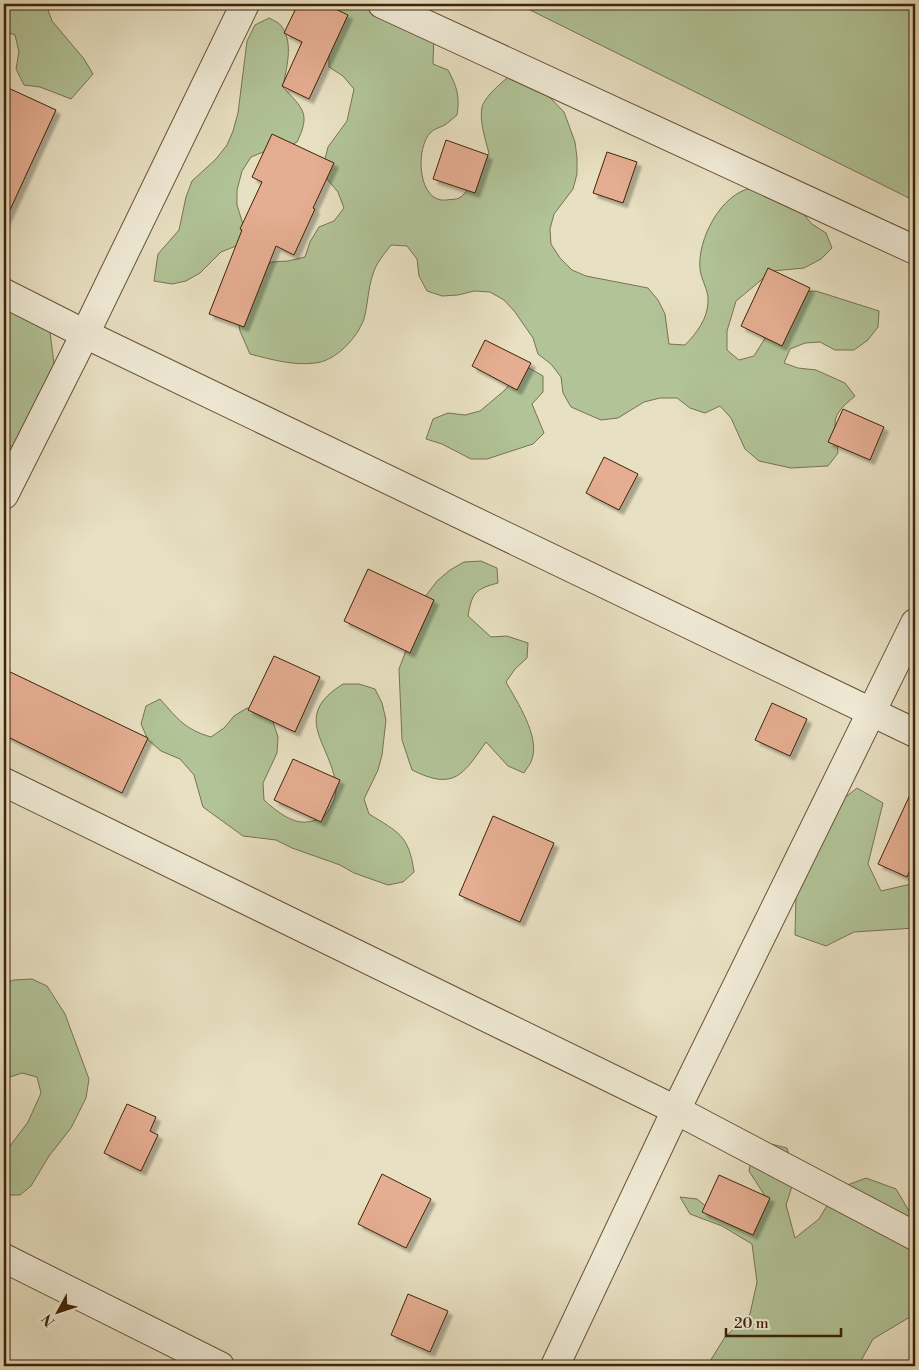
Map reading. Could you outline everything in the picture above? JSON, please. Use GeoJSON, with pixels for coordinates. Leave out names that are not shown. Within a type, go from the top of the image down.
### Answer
{"type":"FeatureCollection","features":[{"type":"Feature","properties":{"kind":"street"},"geometry":{"type":"LineString","coordinates":[[4,494],[85,334],[245,4]]}},
{"type":"Feature","properties":{"kind":"street"},"geometry":{"type":"LineString","coordinates":[[382,4],[915,250]]}},
{"type":"Feature","properties":{"kind":"street"},"geometry":{"type":"LineString","coordinates":[[4,293],[85,334],[872,714],[915,733]]}},
{"type":"Feature","properties":{"kind":"street"},"geometry":{"type":"LineString","coordinates":[[555,1366],[676,1110],[915,623]]}},
{"type":"Feature","properties":{"kind":"street"},"geometry":{"type":"LineString","coordinates":[[4,782],[676,1110],[915,1236]]}},
{"type":"Feature","properties":{"kind":"street"},"geometry":{"type":"LineString","coordinates":[[4,1258],[220,1366]]}},
{"type":"Feature","properties":{"kind":"green space"},"geometry":{"type":"Polygon","coordinates":[[[4,4],[50,4],[47,7],[52,21],[84,59],[93,74],[71,99],[40,87],[24,85],[16,69],[19,52],[15,35],[4,31],[4,4]]]}},
{"type":"Feature","properties":{"kind":"green space"},"geometry":{"type":"Polygon","coordinates":[[[343,4],[405,4],[434,33],[433,64],[448,70],[456,87],[458,97],[457,115],[445,125],[431,132],[426,139],[423,150],[421,161],[425,184],[430,193],[437,199],[459,198],[476,178],[489,154],[482,125],[482,107],[487,97],[517,70],[530,77],[564,112],[575,142],[577,174],[573,189],[554,214],[550,229],[551,244],[560,258],[572,270],[586,276],[648,288],[658,300],[665,314],[669,344],[685,345],[704,320],[708,298],[700,269],[700,257],[707,232],[721,208],[730,199],[752,188],[782,189],[812,224],[826,233],[832,248],[821,259],[804,268],[772,271],[736,301],[727,331],[727,350],[739,360],[754,356],[788,301],[800,292],[816,291],[879,311],[878,327],[868,340],[854,350],[835,350],[820,342],[805,343],[790,349],[784,363],[798,368],[816,370],[845,383],[855,396],[840,410],[835,421],[838,453],[828,466],[791,468],[759,461],[745,449],[731,418],[720,406],[705,413],[690,408],[677,398],[660,398],[644,402],[618,418],[601,420],[571,407],[563,393],[561,377],[551,364],[538,354],[533,338],[504,300],[490,292],[474,291],[442,296],[427,291],[419,276],[417,259],[407,246],[391,245],[378,262],[371,279],[361,326],[351,341],[331,358],[315,363],[298,364],[250,354],[240,331],[237,314],[256,270],[272,262],[305,257],[310,242],[319,227],[334,221],[344,208],[338,192],[327,179],[324,163],[328,147],[347,121],[354,89],[343,76],[329,67],[329,50],[335,17],[343,4]]]}},
{"type":"Feature","properties":{"kind":"green space"},"geometry":{"type":"Polygon","coordinates":[[[518,4],[915,4],[915,201],[518,4]]]}},
{"type":"Feature","properties":{"kind":"green space"},"geometry":{"type":"Polygon","coordinates":[[[269,18],[281,26],[288,41],[288,57],[283,87],[300,106],[304,118],[304,124],[297,142],[283,149],[266,151],[251,157],[242,171],[237,190],[237,205],[246,234],[236,246],[221,252],[200,273],[186,281],[172,284],[154,281],[158,254],[179,230],[186,197],[192,181],[216,159],[227,145],[238,113],[247,41],[255,25],[269,18]]]}},
{"type":"Feature","properties":{"kind":"green space"},"geometry":{"type":"Polygon","coordinates":[[[4,307],[25,315],[50,332],[54,364],[48,393],[15,445],[4,448],[4,307]]]}},
{"type":"Feature","properties":{"kind":"green space"},"geometry":{"type":"Polygon","coordinates":[[[529,368],[543,376],[543,392],[532,404],[544,433],[533,444],[487,459],[471,459],[442,444],[426,439],[433,419],[448,413],[465,415],[480,411],[505,390],[516,376],[529,368]]]}},
{"type":"Feature","properties":{"kind":"green space"},"geometry":{"type":"Polygon","coordinates":[[[915,439],[915,478],[910,474],[911,440],[915,439]]]}},
{"type":"Feature","properties":{"kind":"green space"},"geometry":{"type":"Polygon","coordinates":[[[481,561],[497,568],[498,583],[484,587],[476,593],[471,602],[468,616],[491,637],[507,636],[528,643],[527,658],[515,669],[506,682],[526,719],[533,740],[534,750],[531,763],[524,773],[508,766],[486,742],[464,771],[448,779],[438,779],[412,770],[402,740],[399,669],[418,606],[437,581],[450,570],[464,562],[481,561]]]}},
{"type":"Feature","properties":{"kind":"green space"},"geometry":{"type":"Polygon","coordinates":[[[343,684],[359,684],[375,689],[382,703],[386,720],[382,755],[378,770],[364,799],[369,814],[395,831],[405,842],[409,850],[414,872],[403,882],[388,885],[354,873],[340,865],[292,848],[276,840],[243,836],[203,807],[194,775],[180,759],[161,751],[148,740],[141,724],[146,706],[160,699],[188,727],[211,737],[224,728],[234,716],[247,708],[263,710],[273,722],[278,737],[277,753],[263,783],[264,800],[290,819],[311,822],[323,818],[333,803],[336,790],[333,771],[318,731],[316,719],[319,708],[327,696],[343,684]]]}},
{"type":"Feature","properties":{"kind":"green space"},"geometry":{"type":"Polygon","coordinates":[[[857,788],[883,803],[868,864],[881,891],[911,884],[915,881],[915,928],[854,932],[826,946],[795,935],[796,896],[832,808],[857,788]]]}},
{"type":"Feature","properties":{"kind":"green space"},"geometry":{"type":"Polygon","coordinates":[[[32,979],[47,986],[65,1014],[89,1079],[86,1098],[71,1128],[49,1156],[31,1186],[20,1195],[4,1195],[4,1154],[28,1122],[41,1093],[37,1077],[22,1073],[4,1079],[4,985],[13,980],[32,979]]]}},
{"type":"Feature","properties":{"kind":"green space"},"geometry":{"type":"Polygon","coordinates":[[[755,1140],[787,1148],[795,1177],[786,1205],[795,1238],[819,1219],[837,1189],[866,1178],[896,1189],[912,1216],[915,1225],[915,1314],[873,1339],[858,1366],[707,1366],[725,1337],[750,1314],[757,1282],[752,1244],[722,1226],[690,1214],[680,1197],[697,1199],[720,1218],[767,1199],[749,1171],[755,1140]]]}},
{"type":"Feature","properties":{"kind":"building"},"geometry":{"type":"Polygon","coordinates":[[[298,4],[325,4],[348,15],[309,99],[282,86],[302,42],[284,33],[298,4]]]}},
{"type":"Feature","properties":{"kind":"building"},"geometry":{"type":"Polygon","coordinates":[[[4,86],[56,110],[4,223],[4,86]]]}},
{"type":"Feature","properties":{"kind":"building"},"geometry":{"type":"Polygon","coordinates":[[[272,134],[334,163],[294,255],[276,246],[244,327],[209,314],[242,230],[240,229],[262,182],[252,177],[272,134]]]}},
{"type":"Feature","properties":{"kind":"building"},"geometry":{"type":"Polygon","coordinates":[[[446,140],[488,155],[475,193],[433,179],[446,140]]]}},
{"type":"Feature","properties":{"kind":"building"},"geometry":{"type":"Polygon","coordinates":[[[607,152],[637,162],[623,203],[593,193],[607,152]]]}},
{"type":"Feature","properties":{"kind":"building"},"geometry":{"type":"Polygon","coordinates":[[[768,268],[810,288],[782,346],[741,326],[768,268]]]}},
{"type":"Feature","properties":{"kind":"building"},"geometry":{"type":"Polygon","coordinates":[[[485,340],[531,363],[517,390],[472,366],[485,340]]]}},
{"type":"Feature","properties":{"kind":"building"},"geometry":{"type":"Polygon","coordinates":[[[843,409],[884,427],[870,460],[828,442],[843,409]]]}},
{"type":"Feature","properties":{"kind":"building"},"geometry":{"type":"Polygon","coordinates":[[[604,457],[638,474],[619,510],[586,493],[604,457]]]}},
{"type":"Feature","properties":{"kind":"building"},"geometry":{"type":"Polygon","coordinates":[[[368,569],[434,600],[410,653],[344,621],[368,569]]]}},
{"type":"Feature","properties":{"kind":"building"},"geometry":{"type":"Polygon","coordinates":[[[274,656],[320,677],[295,732],[248,710],[274,656]]]}},
{"type":"Feature","properties":{"kind":"building"},"geometry":{"type":"Polygon","coordinates":[[[4,669],[148,738],[122,793],[4,735],[4,669]]]}},
{"type":"Feature","properties":{"kind":"building"},"geometry":{"type":"Polygon","coordinates":[[[772,703],[807,719],[790,756],[755,740],[772,703]]]}},
{"type":"Feature","properties":{"kind":"building"},"geometry":{"type":"Polygon","coordinates":[[[293,759],[340,780],[321,822],[274,800],[293,759]]]}},
{"type":"Feature","properties":{"kind":"building"},"geometry":{"type":"Polygon","coordinates":[[[915,784],[915,859],[907,877],[878,864],[915,784]]]}},
{"type":"Feature","properties":{"kind":"building"},"geometry":{"type":"Polygon","coordinates":[[[493,816],[554,843],[520,922],[459,895],[493,816]]]}},
{"type":"Feature","properties":{"kind":"building"},"geometry":{"type":"Polygon","coordinates":[[[127,1104],[156,1117],[150,1131],[158,1135],[141,1171],[104,1153],[127,1104]]]}},
{"type":"Feature","properties":{"kind":"building"},"geometry":{"type":"Polygon","coordinates":[[[382,1174],[431,1199],[406,1248],[358,1224],[382,1174]]]}},
{"type":"Feature","properties":{"kind":"building"},"geometry":{"type":"Polygon","coordinates":[[[719,1175],[770,1198],[753,1235],[702,1212],[719,1175]]]}},
{"type":"Feature","properties":{"kind":"building"},"geometry":{"type":"Polygon","coordinates":[[[408,1294],[448,1311],[430,1352],[391,1335],[408,1294]]]}}]}
